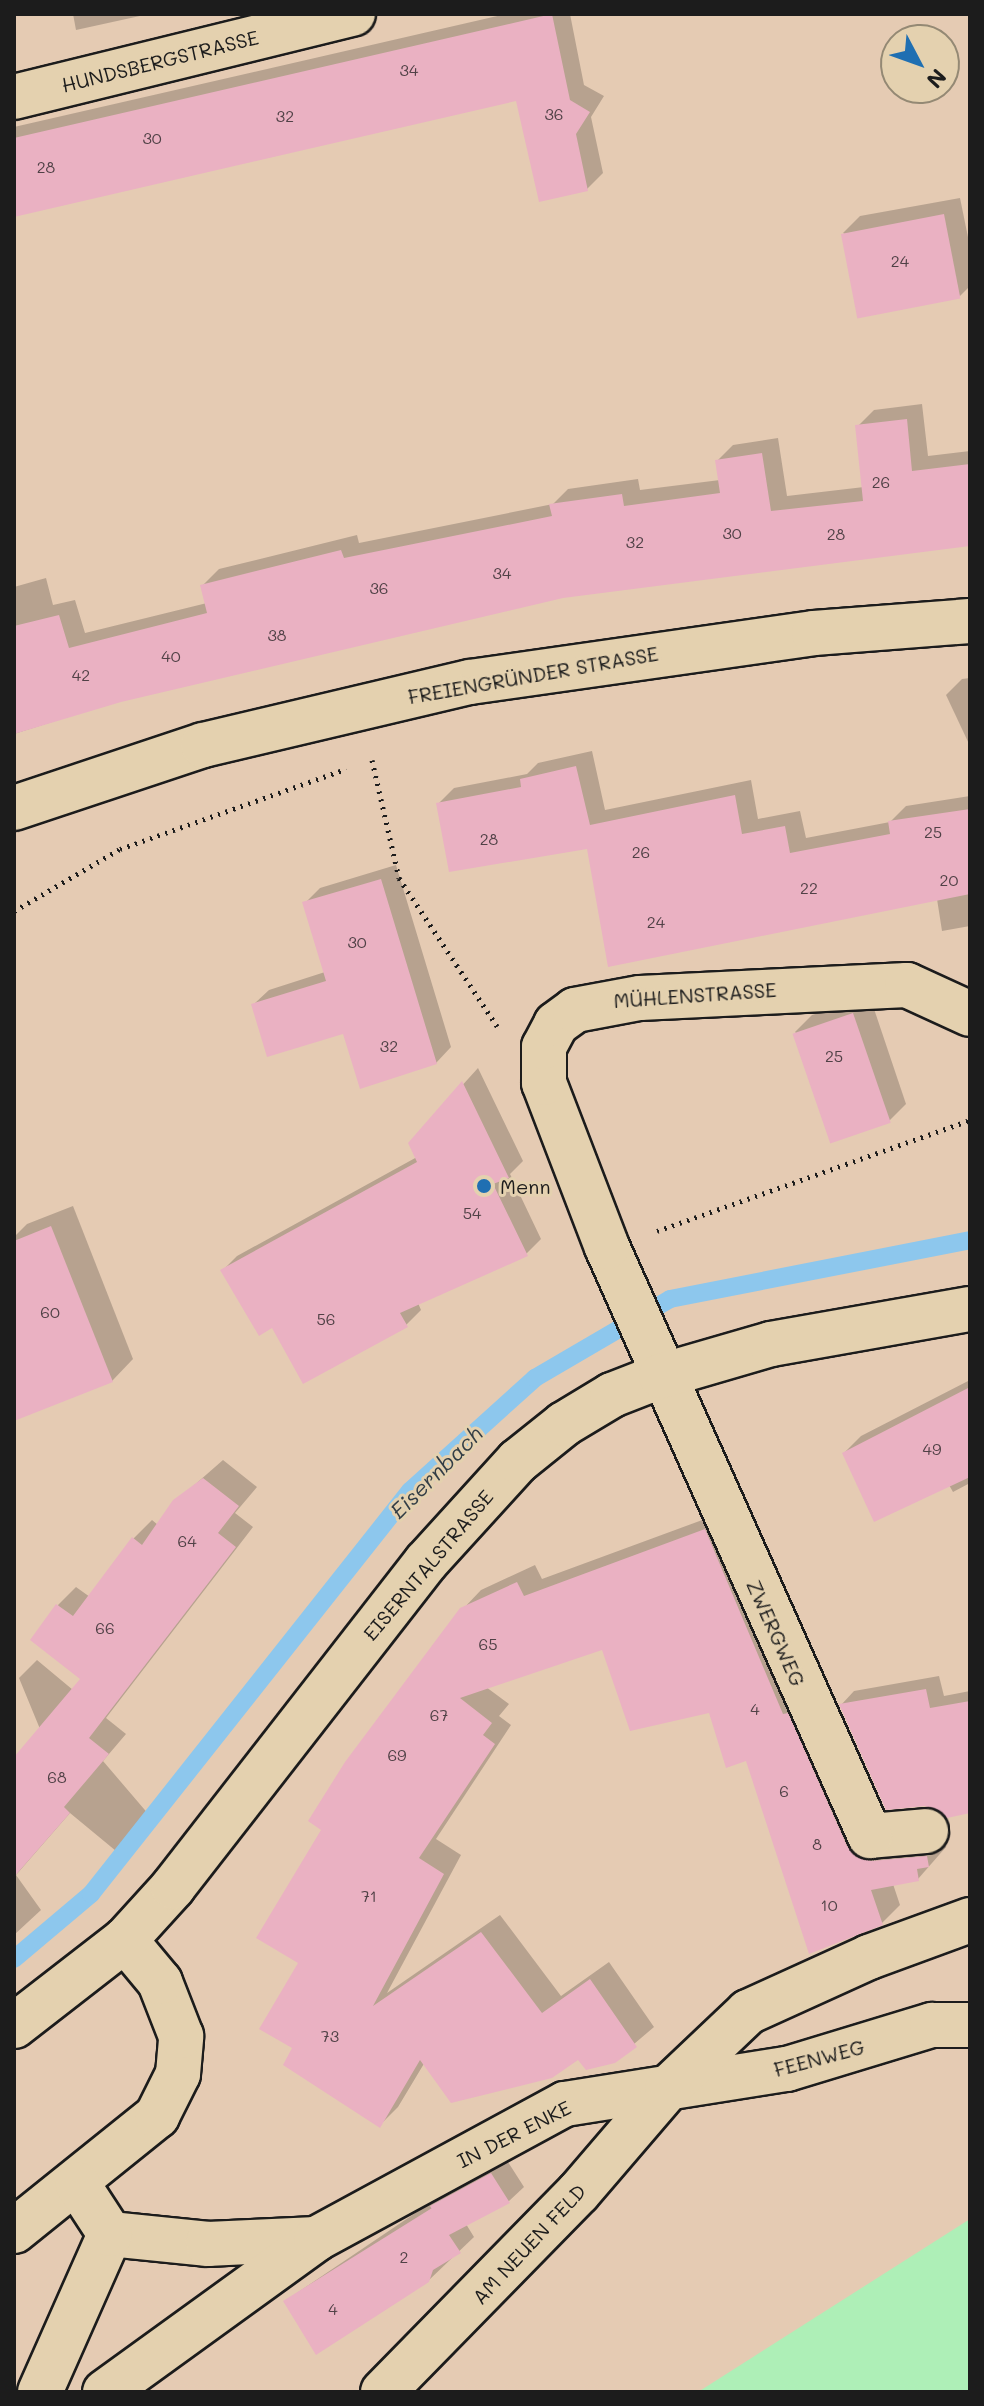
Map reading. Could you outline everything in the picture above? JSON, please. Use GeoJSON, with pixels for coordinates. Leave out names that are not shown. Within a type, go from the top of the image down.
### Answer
{"type":"FeatureCollection","features":[{"type":"Feature","properties":{"kind":"street","name":"HUNDSBERGSTRASSE"},"geometry":{"type":"LineString","coordinates":[[14,97],[353,14]]}},
{"type":"Feature","properties":{"kind":"street","name":"FREIENGRÜNDER STRASSE"},"geometry":{"type":"LineString","coordinates":[[14,808],[203,745],[470,682],[814,633],[970,621]]}},
{"type":"Feature","properties":{"kind":"street","name":"MÜHLENSTRASSE"},"geometry":{"type":"LineString","coordinates":[[544,1047],[556,1024],[575,1010],[640,998],[907,985],[970,1014]]}},
{"type":"Feature","properties":{"kind":"street"},"geometry":{"type":"LineString","coordinates":[[544,1047],[544,1083],[607,1247],[655,1360]]}},
{"type":"Feature","properties":{"kind":"street","name":"EISERNTALSTRASSE"},"geometry":{"type":"LineString","coordinates":[[14,2026],[125,1940],[173,1887],[474,1506],[564,1424],[612,1395],[655,1360],[771,1344],[970,1309]]}},
{"type":"Feature","properties":{"kind":"street","name":"ZWERGWEG"},"geometry":{"type":"LineString","coordinates":[[655,1360],[870,1836],[926,1831]]}},
{"type":"Feature","properties":{"kind":"street"},"geometry":{"type":"LineString","coordinates":[[667,2089],[748,2012],[869,1957],[970,1920]]}},
{"type":"Feature","properties":{"kind":"street"},"geometry":{"type":"LineString","coordinates":[[14,2231],[78,2185],[157,2116],[178,2074],[181,2036],[160,1982],[125,1940]]}},
{"type":"Feature","properties":{"kind":"street","name":"FEENWEG"},"geometry":{"type":"LineString","coordinates":[[667,2089],[787,2069],[932,2025],[970,2025]]}},
{"type":"Feature","properties":{"kind":"street","name":"IN DER ENKE"},"geometry":{"type":"LineString","coordinates":[[105,2392],[316,2239],[565,2104],[667,2089]]}},
{"type":"Feature","properties":{"kind":"street","name":"AM NEUEN FELD"},"geometry":{"type":"LineString","coordinates":[[383,2392],[578,2193],[667,2089]]}},
{"type":"Feature","properties":{"kind":"street"},"geometry":{"type":"LineString","coordinates":[[40,2392],[110,2234],[78,2185]]}},
{"type":"Feature","properties":{"kind":"street","name":"IN DER ENKE"},"geometry":{"type":"LineString","coordinates":[[110,2234],[208,2244],[316,2239]]}},
{"type":"Feature","properties":{"kind":"path"},"geometry":{"type":"LineString","coordinates":[[384,756],[369,761],[399,878],[501,1032],[544,1047]]}},
{"type":"Feature","properties":{"kind":"path"},"geometry":{"type":"LineString","coordinates":[[14,911],[120,849],[354,766]]}},
{"type":"Feature","properties":{"kind":"path"},"geometry":{"type":"LineString","coordinates":[[607,1247],[970,1120]]}},
{"type":"Feature","properties":{"kind":"green space"},"geometry":{"type":"Polygon","coordinates":[[[970,2219],[970,2392],[698,2392],[970,2219]]]}},
{"type":"Feature","properties":{"kind":"building"},"geometry":{"type":"Polygon","coordinates":[[[552,14],[570,100],[590,112],[576,134],[588,191],[539,202],[516,101],[14,217],[14,138],[552,14]]]}},
{"type":"Feature","properties":{"kind":"building"},"geometry":{"type":"Polygon","coordinates":[[[944,214],[960,298],[857,318],[841,234],[944,214]]]}},
{"type":"Feature","properties":{"kind":"building"},"geometry":{"type":"Polygon","coordinates":[[[907,419],[912,471],[970,464],[970,546],[563,598],[121,702],[14,734],[14,626],[59,615],[69,648],[207,613],[200,585],[341,550],[344,558],[552,516],[549,504],[622,494],[624,506],[720,493],[715,460],[762,453],[771,511],[863,501],[855,425],[907,419]]]}},
{"type":"Feature","properties":{"kind":"building"},"geometry":{"type":"Polygon","coordinates":[[[576,766],[590,825],[735,795],[742,834],[785,826],[790,853],[890,834],[888,821],[970,809],[970,894],[608,967],[587,849],[449,872],[436,803],[521,787],[520,779],[576,766]]]}},
{"type":"Feature","properties":{"kind":"building"},"geometry":{"type":"Polygon","coordinates":[[[381,879],[437,1064],[360,1089],[343,1034],[267,1057],[251,1004],[326,981],[302,902],[381,879]]]}},
{"type":"Feature","properties":{"kind":"building"},"geometry":{"type":"Polygon","coordinates":[[[853,1013],[891,1123],[830,1144],[792,1034],[853,1013]]]}},
{"type":"Feature","properties":{"kind":"building"},"geometry":{"type":"Polygon","coordinates":[[[462,1081],[509,1178],[493,1184],[528,1256],[400,1313],[408,1327],[303,1384],[272,1328],[259,1336],[220,1270],[417,1162],[408,1143],[462,1081]]]}},
{"type":"Feature","properties":{"kind":"building"},"geometry":{"type":"Polygon","coordinates":[[[51,1226],[113,1382],[14,1421],[14,1241],[51,1226]]]}},
{"type":"Feature","properties":{"kind":"building"},"geometry":{"type":"Polygon","coordinates":[[[970,1387],[970,1477],[874,1522],[842,1453],[970,1387]]]}},
{"type":"Feature","properties":{"kind":"building"},"geometry":{"type":"Polygon","coordinates":[[[203,1478],[239,1506],[218,1533],[236,1547],[89,1738],[109,1754],[64,1807],[70,1813],[14,1877],[14,1757],[80,1679],[30,1640],[56,1604],[73,1616],[132,1537],[142,1545],[173,1500],[203,1478]]]}},
{"type":"Feature","properties":{"kind":"building"},"geometry":{"type":"Polygon","coordinates":[[[705,1529],[783,1714],[788,1713],[847,1846],[857,1857],[871,1861],[927,1856],[929,1867],[917,1869],[919,1881],[871,1890],[883,1925],[809,1954],[746,1761],[726,1768],[709,1713],[630,1731],[602,1650],[460,1698],[492,1723],[483,1735],[495,1744],[419,1858],[444,1874],[373,2006],[481,1932],[542,2013],[590,1979],[637,2047],[615,2063],[586,2070],[578,2060],[552,2078],[451,2103],[420,2060],[380,2128],[283,2065],[292,2048],[259,2029],[298,1963],[256,1938],[321,1830],[308,1821],[345,1762],[460,1608],[517,1582],[524,1596],[705,1529]]]}},
{"type":"Feature","properties":{"kind":"building"},"geometry":{"type":"Polygon","coordinates":[[[926,1689],[930,1708],[970,1701],[970,1813],[947,1818],[925,1806],[886,1810],[839,1704],[926,1689]]]}},
{"type":"Feature","properties":{"kind":"building"},"geometry":{"type":"Polygon","coordinates":[[[491,2173],[510,2203],[449,2235],[461,2253],[433,2270],[429,2282],[316,2355],[283,2301],[491,2173]]]}},
{"type":"Feature","properties":{"kind":"waterway","name":"Eisernbach"},"geometry":{"type":"LineString","coordinates":[[14,1959],[91,1894],[410,1491],[535,1378],[670,1299],[970,1240]]}},
{"type":"Feature","properties":{"kind":"place","name":"Menn"},"geometry":{"type":"Point","coordinates":[484,1186]}}]}
